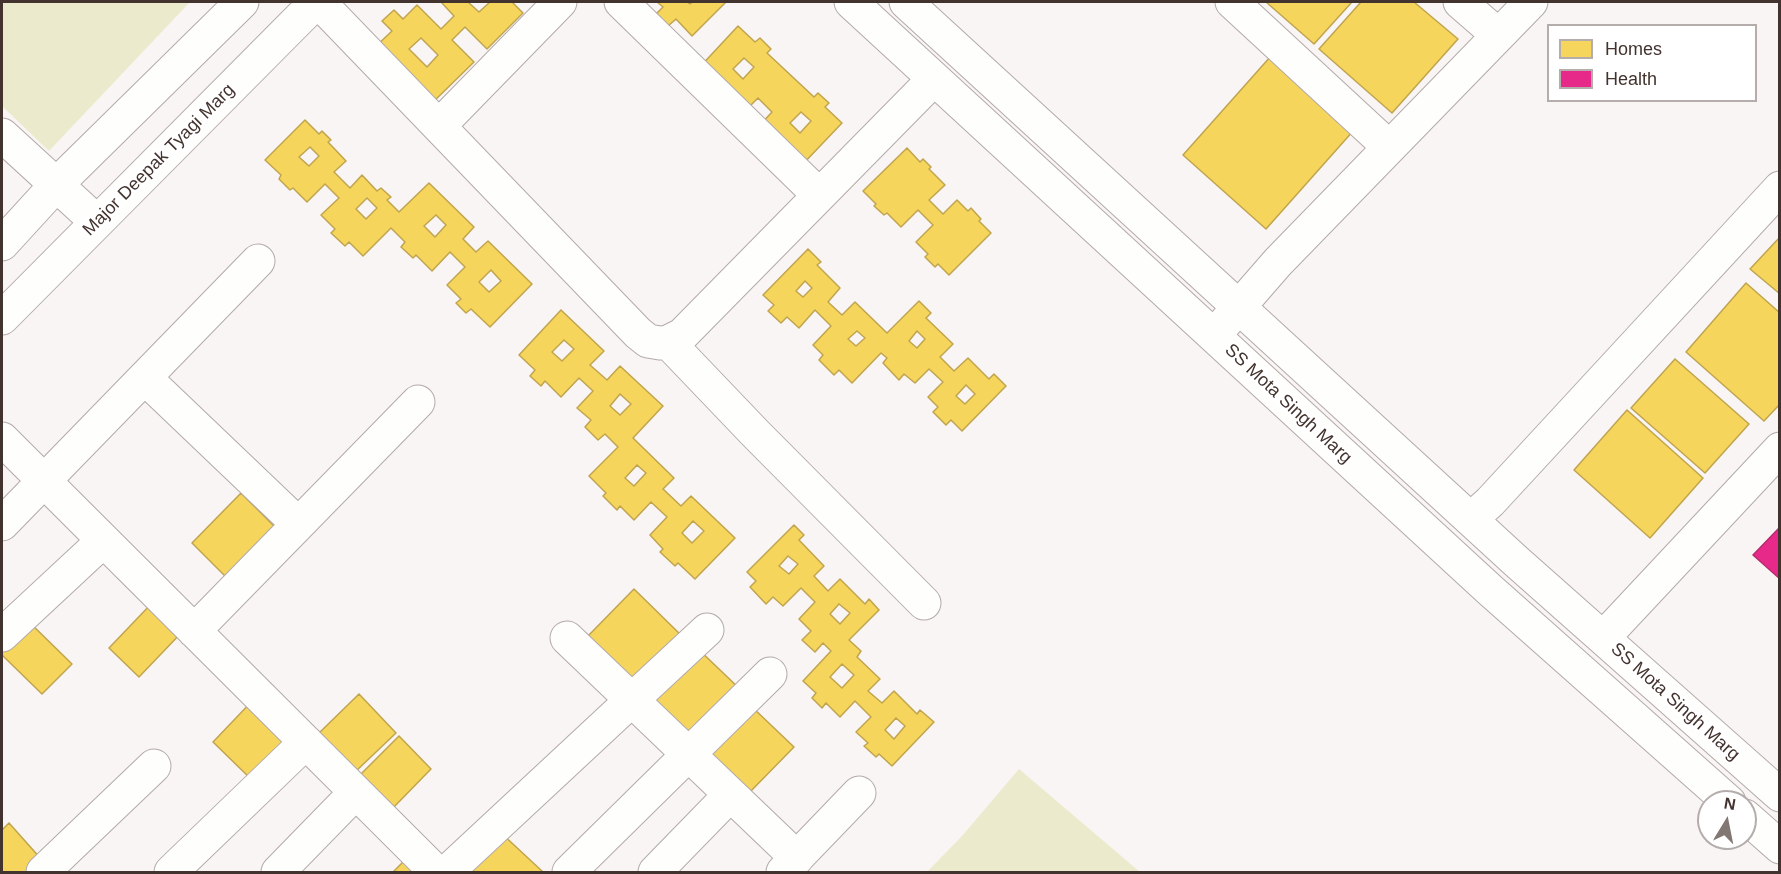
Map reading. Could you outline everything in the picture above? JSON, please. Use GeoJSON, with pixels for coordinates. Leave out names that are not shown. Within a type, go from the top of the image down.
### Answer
{"type":"FeatureCollection","features":[{"type":"Feature","properties":{"kind":"street"},"geometry":{"type":"LineString","coordinates":[[2,244],[56,185],[242,2]]}},
{"type":"Feature","properties":{"kind":"street"},"geometry":{"type":"LineString","coordinates":[[317,2],[648,341],[668,342],[682,335],[934,79]]}},
{"type":"Feature","properties":{"kind":"street","name":"Major Deepak Tyagi Marg"},"geometry":{"type":"LineString","coordinates":[[2,318],[317,2]]}},
{"type":"Feature","properties":{"kind":"street"},"geometry":{"type":"LineString","coordinates":[[438,126],[560,2]]}},
{"type":"Feature","properties":{"kind":"street"},"geometry":{"type":"LineString","coordinates":[[621,2],[819,195]]}},
{"type":"Feature","properties":{"kind":"street","name":"SS Mota Singh Marg"},"geometry":{"type":"LineString","coordinates":[[851,2],[1490,590],[1715,790]]}},
{"type":"Feature","properties":{"kind":"street","name":"SS Mota Singh Marg"},"geometry":{"type":"LineString","coordinates":[[906,2],[1471,519],[1779,795]]}},
{"type":"Feature","properties":{"kind":"street"},"geometry":{"type":"LineString","coordinates":[[1232,2],[1389,147]]}},
{"type":"Feature","properties":{"kind":"street"},"geometry":{"type":"LineString","coordinates":[[1460,2],[1498,35]]}},
{"type":"Feature","properties":{"kind":"street"},"geometry":{"type":"LineString","coordinates":[[1214,336],[1278,262],[1531,2]]}},
{"type":"Feature","properties":{"kind":"street"},"geometry":{"type":"LineString","coordinates":[[2,135],[97,222]]}},
{"type":"Feature","properties":{"kind":"street"},"geometry":{"type":"LineString","coordinates":[[1471,519],[1490,502],[1779,188]]}},
{"type":"Feature","properties":{"kind":"street"},"geometry":{"type":"LineString","coordinates":[[2,524],[258,261]]}},
{"type":"Feature","properties":{"kind":"street"},"geometry":{"type":"LineString","coordinates":[[668,342],[771,450],[924,603]]}},
{"type":"Feature","properties":{"kind":"street"},"geometry":{"type":"LineString","coordinates":[[145,378],[298,524]]}},
{"type":"Feature","properties":{"kind":"street"},"geometry":{"type":"LineString","coordinates":[[194,631],[418,402]]}},
{"type":"Feature","properties":{"kind":"street"},"geometry":{"type":"LineString","coordinates":[[2,439],[436,873]]}},
{"type":"Feature","properties":{"kind":"street"},"geometry":{"type":"LineString","coordinates":[[1603,638],[1779,448]]}},
{"type":"Feature","properties":{"kind":"street"},"geometry":{"type":"LineString","coordinates":[[2,635],[103,541]]}},
{"type":"Feature","properties":{"kind":"street"},"geometry":{"type":"LineString","coordinates":[[447,873],[707,630]]}},
{"type":"Feature","properties":{"kind":"street"},"geometry":{"type":"LineString","coordinates":[[567,638],[630,700],[690,754],[730,795],[790,865],[859,793]]}},
{"type":"Feature","properties":{"kind":"street"},"geometry":{"type":"LineString","coordinates":[[569,873],[770,674]]}},
{"type":"Feature","properties":{"kind":"street"},"geometry":{"type":"LineString","coordinates":[[171,873],[306,742]]}},
{"type":"Feature","properties":{"kind":"street"},"geometry":{"type":"LineString","coordinates":[[43,873],[154,765]]}},
{"type":"Feature","properties":{"kind":"street"},"geometry":{"type":"LineString","coordinates":[[278,873],[356,792]]}},
{"type":"Feature","properties":{"kind":"street"},"geometry":{"type":"LineString","coordinates":[[656,873],[730,795]]}},
{"type":"Feature","properties":{"kind":"street"},"geometry":{"type":"LineString","coordinates":[[1757,827],[1779,847]]}},
{"type":"Feature","properties":{"kind":"green space"},"geometry":{"type":"Polygon","coordinates":[[[2,2],[190,2],[49,151],[2,106],[2,2]]]}},
{"type":"Feature","properties":{"kind":"green space"},"geometry":{"type":"Polygon","coordinates":[[[1019,769],[1140,872],[927,872],[962,836],[1019,769]]]}},
{"type":"Feature","properties":{"kind":"building: Homes"},"geometry":{"type":"Polygon","coordinates":[[[441,2],[468,2],[479,12],[490,2],[512,2],[523,13],[487,49],[465,27],[452,40],[474,62],[430,105],[373,49],[392,31],[382,21],[394,10],[403,19],[417,5],[441,29],[454,16],[441,2]],[[421,38],[409,49],[427,67],[438,55],[421,38]]]}},
{"type":"Feature","properties":{"kind":"building: Homes"},"geometry":{"type":"Polygon","coordinates":[[[657,2],[687,2],[690,4],[693,2],[726,2],[692,36],[676,19],[667,27],[655,15],[663,7],[657,2]]]}},
{"type":"Feature","properties":{"kind":"building: Homes"},"geometry":{"type":"Polygon","coordinates":[[[1266,2],[1352,2],[1314,44],[1266,2]]]}},
{"type":"Feature","properties":{"kind":"building: Homes"},"geometry":{"type":"Polygon","coordinates":[[[1361,2],[1414,2],[1458,39],[1392,113],[1319,49],[1361,2]]]}},
{"type":"Feature","properties":{"kind":"building: Homes"},"geometry":{"type":"Polygon","coordinates":[[[738,26],[755,42],[760,38],[771,49],[767,53],[814,97],[818,93],[829,103],[825,107],[842,123],[801,166],[758,127],[772,112],[758,98],[743,113],[697,70],[738,26]],[[744,58],[733,69],[743,79],[754,67],[744,58]],[[801,112],[790,123],[800,133],[811,121],[801,112]]]}},
{"type":"Feature","properties":{"kind":"building: Homes"},"geometry":{"type":"Polygon","coordinates":[[[1271,56],[1354,130],[1266,229],[1183,155],[1271,56]]]}},
{"type":"Feature","properties":{"kind":"building: Homes"},"geometry":{"type":"Polygon","coordinates":[[[305,120],[319,134],[322,131],[331,140],[328,142],[346,161],[334,172],[350,188],[362,175],[377,191],[381,188],[391,197],[387,200],[399,212],[429,183],[474,227],[463,239],[476,252],[488,241],[532,284],[490,327],[471,309],[466,313],[456,303],[461,299],[447,285],[465,267],[450,252],[432,271],[416,255],[413,258],[401,247],[405,242],[391,228],[363,256],[349,242],[345,246],[331,233],[335,229],[321,215],[339,198],[325,184],[307,202],[293,188],[290,190],[279,179],[281,175],[265,160],[305,120]],[[310,147],[299,157],[309,166],[319,156],[310,147]],[[367,198],[356,209],[366,219],[377,208],[367,198]],[[436,215],[424,226],[435,237],[446,225],[436,215]],[[491,270],[479,282],[489,292],[501,281],[491,270]]]}},
{"type":"Feature","properties":{"kind":"building: Homes"},"geometry":{"type":"Polygon","coordinates":[[[907,148],[920,162],[923,159],[931,167],[929,169],[945,185],[929,200],[943,214],[957,200],[968,211],[971,208],[981,219],[979,221],[991,233],[949,275],[938,264],[935,267],[925,257],[928,254],[916,242],[933,225],[918,210],[901,227],[887,213],[884,215],[874,206],[876,204],[863,191],[907,148]]]}},
{"type":"Feature","properties":{"kind":"building: Homes"},"geometry":{"type":"Polygon","coordinates":[[[1780,237],[1780,294],[1750,269],[1780,237]]]}},
{"type":"Feature","properties":{"kind":"building: Homes"},"geometry":{"type":"Polygon","coordinates":[[[808,249],[821,262],[817,265],[840,288],[828,302],[842,315],[855,302],[887,333],[919,301],[931,313],[926,318],[953,344],[940,357],[954,371],[968,358],[989,379],[994,374],[1006,386],[962,431],[951,420],[946,425],[933,412],[938,407],[928,397],[943,382],[929,369],[915,383],[904,374],[899,380],[883,363],[887,358],[881,353],[852,383],[839,370],[834,375],[819,360],[823,355],[813,345],[831,326],[815,310],[799,328],[787,317],[781,323],[768,311],[774,305],[763,295],[808,249]],[[805,281],[796,291],[803,297],[812,288],[805,281]],[[857,331],[848,339],[856,346],[865,338],[857,331]],[[917,331],[909,341],[917,348],[925,339],[917,331]],[[966,385],[956,396],[965,404],[975,394],[966,385]]]}},
{"type":"Feature","properties":{"kind":"building: Homes"},"geometry":{"type":"Polygon","coordinates":[[[1746,283],[1780,313],[1780,404],[1764,421],[1686,352],[1746,283]]]}},
{"type":"Feature","properties":{"kind":"building: Homes"},"geometry":{"type":"Polygon","coordinates":[[[561,310],[604,351],[590,365],[607,380],[620,366],[663,406],[633,438],[674,478],[663,489],[681,506],[691,496],[735,538],[695,579],[678,563],[675,566],[660,552],[663,549],[650,535],[667,517],[651,502],[634,520],[620,506],[617,510],[603,496],[606,493],[589,476],[618,447],[605,434],[598,440],[585,427],[591,420],[577,408],[593,391],[579,378],[561,397],[545,381],[541,386],[530,376],[535,370],[519,355],[561,310]],[[564,340],[552,352],[562,361],[574,349],[564,340]],[[620,394],[610,406],[620,415],[631,404],[620,394]],[[637,465],[625,478],[634,486],[646,473],[637,465]],[[693,521],[682,533],[692,543],[704,531],[693,521]]]}},
{"type":"Feature","properties":{"kind":"building: Homes"},"geometry":{"type":"Polygon","coordinates":[[[1675,359],[1749,424],[1705,473],[1631,408],[1675,359]]]}},
{"type":"Feature","properties":{"kind":"building: Homes"},"geometry":{"type":"Polygon","coordinates":[[[1627,410],[1703,478],[1650,538],[1574,470],[1627,410]]]}},
{"type":"Feature","properties":{"kind":"building: Homes"},"geometry":{"type":"Polygon","coordinates":[[[241,493],[276,528],[227,578],[192,543],[241,493]]]}},
{"type":"Feature","properties":{"kind":"building: Homes"},"geometry":{"type":"Polygon","coordinates":[[[794,525],[804,535],[799,540],[824,566],[814,576],[828,591],[840,579],[865,604],[869,599],[879,610],[849,640],[861,651],[857,657],[880,679],[868,691],[882,703],[894,691],[917,714],[920,710],[934,722],[892,766],[879,754],[876,757],[864,746],[868,743],[856,732],[871,717],[855,701],[840,717],[826,703],[822,708],[812,698],[816,693],[803,681],[831,651],[823,643],[815,652],[802,640],[811,631],[799,619],[815,602],[801,588],[783,606],[773,597],[766,604],[750,587],[756,581],[747,572],[794,525]],[[788,556],[779,566],[789,574],[798,564],[788,556]],[[839,604],[830,614],[840,624],[850,613],[839,604]],[[842,664],[830,677],[842,688],[854,675],[842,664]],[[896,718],[885,730],[894,739],[905,726],[896,718]]]}},
{"type":"Feature","properties":{"kind":"building: Homes"},"geometry":{"type":"Polygon","coordinates":[[[634,589],[686,640],[639,687],[587,637],[634,589]]]}},
{"type":"Feature","properties":{"kind":"building: Homes"},"geometry":{"type":"Polygon","coordinates":[[[153,602],[183,631],[139,677],[109,648],[153,602]]]}},
{"type":"Feature","properties":{"kind":"building: Homes"},"geometry":{"type":"Polygon","coordinates":[[[24,617],[72,664],[42,694],[2,655],[2,641],[24,617]]]}},
{"type":"Feature","properties":{"kind":"building: Homes"},"geometry":{"type":"Polygon","coordinates":[[[696,647],[742,691],[689,746],[642,701],[696,647]]]}},
{"type":"Feature","properties":{"kind":"building: Homes"},"geometry":{"type":"Polygon","coordinates":[[[359,694],[396,733],[354,773],[317,735],[359,694]]]}},
{"type":"Feature","properties":{"kind":"building: Homes"},"geometry":{"type":"Polygon","coordinates":[[[256,697],[299,738],[255,783],[213,742],[256,697]]]}},
{"type":"Feature","properties":{"kind":"building: Homes"},"geometry":{"type":"Polygon","coordinates":[[[751,706],[794,747],[747,795],[704,754],[751,706]]]}},
{"type":"Feature","properties":{"kind":"building: Homes"},"geometry":{"type":"Polygon","coordinates":[[[399,736],[431,769],[392,809],[359,776],[399,736]]]}},
{"type":"Feature","properties":{"kind":"building: Homes"},"geometry":{"type":"Polygon","coordinates":[[[9,823],[42,860],[28,872],[2,872],[2,830],[9,823]]]}},
{"type":"Feature","properties":{"kind":"building: Homes"},"geometry":{"type":"Polygon","coordinates":[[[499,831],[543,872],[458,872],[499,831]]]}},
{"type":"Feature","properties":{"kind":"building: Homes"},"geometry":{"type":"Polygon","coordinates":[[[409,856],[426,872],[393,872],[409,856]]]}},
{"type":"Feature","properties":{"kind":"building: Health"},"geometry":{"type":"Polygon","coordinates":[[[1780,527],[1780,579],[1753,555],[1780,527]]]}}]}
